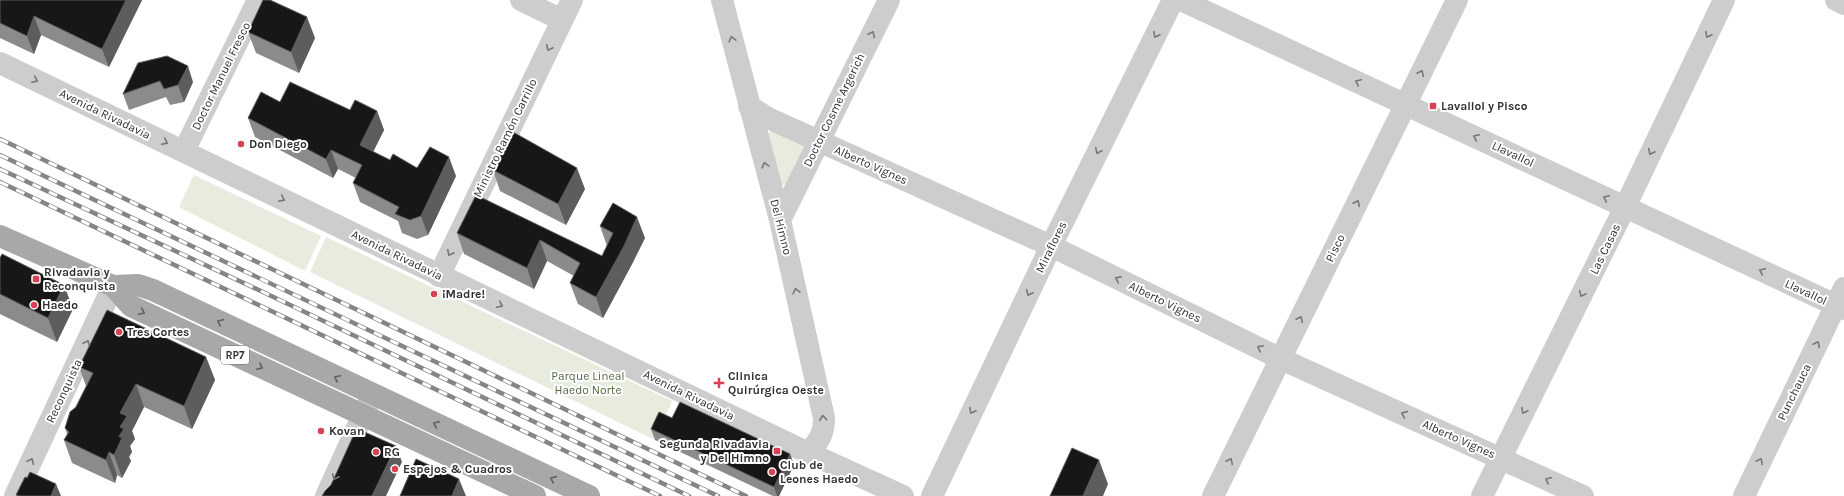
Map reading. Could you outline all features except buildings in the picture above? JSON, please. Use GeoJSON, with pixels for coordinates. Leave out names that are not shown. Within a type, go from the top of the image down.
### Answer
{"type":"FeatureCollection","features":[{"type":"Feature","properties":{"kind":"main road","name":"RP7"},"geometry":{"type":"LineString","coordinates":[[0,236],[113,286],[131,306],[535,496]]}},
{"type":"Feature","properties":{"kind":"main road","name":"RP7"},"geometry":{"type":"LineString","coordinates":[[113,286],[138,285],[153,290],[372,395],[589,496]]}},
{"type":"Feature","properties":{"kind":"street","name":"Doctor Manuel Fresco"},"geometry":{"type":"LineString","coordinates":[[184,151],[258,0]]}},
{"type":"Feature","properties":{"kind":"street"},"geometry":{"type":"LineString","coordinates":[[521,0],[562,20]]}},
{"type":"Feature","properties":{"kind":"street","name":"Ministro Ramón Carrillo"},"geometry":{"type":"LineString","coordinates":[[439,276],[572,0]]}},
{"type":"Feature","properties":{"kind":"street","name":"Del Himno"},"geometry":{"type":"LineString","coordinates":[[722,0],[780,220],[824,418],[824,430],[821,438],[809,452]]}},
{"type":"Feature","properties":{"kind":"street","name":"Doctor Cosme Argerich"},"geometry":{"type":"LineString","coordinates":[[780,220],[889,0]]}},
{"type":"Feature","properties":{"kind":"street","name":"Miraflores"},"geometry":{"type":"LineString","coordinates":[[932,496],[1051,246],[1173,0]]}},
{"type":"Feature","properties":{"kind":"street","name":"Llavallol"},"geometry":{"type":"LineString","coordinates":[[1181,0],[1625,207],[1841,301]]}},
{"type":"Feature","properties":{"kind":"street","name":"Pisco"},"geometry":{"type":"LineString","coordinates":[[1213,496],[1457,0]]}},
{"type":"Feature","properties":{"kind":"street","name":"Las Casas"},"geometry":{"type":"LineString","coordinates":[[1482,496],[1625,207],[1724,0]]}},
{"type":"Feature","properties":{"kind":"street"},"geometry":{"type":"LineString","coordinates":[[1836,0],[1844,4]]}},
{"type":"Feature","properties":{"kind":"street","name":"Avenida Rivadavia"},"geometry":{"type":"LineString","coordinates":[[0,63],[439,276],[903,496]]}},
{"type":"Feature","properties":{"kind":"street","name":"Alberto Vignes"},"geometry":{"type":"LineString","coordinates":[[749,106],[768,118],[818,142],[1051,246],[1281,359],[1583,496]]}},
{"type":"Feature","properties":{"kind":"street","name":"Reconquista"},"geometry":{"type":"LineString","coordinates":[[15,496],[113,286]]}},
{"type":"Feature","properties":{"kind":"street","name":"Punchauca"},"geometry":{"type":"LineString","coordinates":[[1744,496],[1841,301]]}},
{"type":"Feature","properties":{"kind":"street"},"geometry":{"type":"LineString","coordinates":[[326,496],[364,416],[372,395]]}},
{"type":"Feature","properties":{"kind":"green space"},"geometry":{"type":"Polygon","coordinates":[[[771,131],[801,143],[804,147],[787,184],[783,185],[779,183],[767,135],[771,131]]]}},
{"type":"Feature","properties":{"kind":"green space"},"geometry":{"type":"Polygon","coordinates":[[[194,175],[321,236],[305,271],[179,207],[194,175]]]}},
{"type":"Feature","properties":{"kind":"green space","name":"Parque Lineal Haedo Norte"},"geometry":{"type":"Polygon","coordinates":[[[326,237],[672,401],[655,440],[310,272],[326,237]]]}},
{"type":"Feature","properties":{"kind":"railway"},"geometry":{"type":"LineString","coordinates":[[0,139],[746,496]]}},
{"type":"Feature","properties":{"kind":"railway"},"geometry":{"type":"LineString","coordinates":[[0,155],[718,496]]}},
{"type":"Feature","properties":{"kind":"railway"},"geometry":{"type":"LineString","coordinates":[[0,169],[263,292],[689,496]]}},
{"type":"Feature","properties":{"kind":"railway"},"geometry":{"type":"LineString","coordinates":[[0,182],[660,496]]}},
{"type":"Feature","properties":{"kind":"place","name":"Lavallol y Pisco"},"geometry":{"type":"Point","coordinates":[1433,106]}},
{"type":"Feature","properties":{"kind":"place","name":"Don Diego"},"geometry":{"type":"Point","coordinates":[241,144]}},
{"type":"Feature","properties":{"kind":"place","name":"Rivadavia y Reconquista"},"geometry":{"type":"Point","coordinates":[36,279]}},
{"type":"Feature","properties":{"kind":"place","name":"¡Madre!"},"geometry":{"type":"Point","coordinates":[434,294]}},
{"type":"Feature","properties":{"kind":"place","name":"Haedo"},"geometry":{"type":"Point","coordinates":[34,305]}},
{"type":"Feature","properties":{"kind":"place","name":"Tres Cortes"},"geometry":{"type":"Point","coordinates":[119,332]}},
{"type":"Feature","properties":{"kind":"place","name":"Clinica Quirúrgica Oeste"},"geometry":{"type":"Point","coordinates":[719,383]}},
{"type":"Feature","properties":{"kind":"place","name":"Kovan"},"geometry":{"type":"Point","coordinates":[321,431]}},
{"type":"Feature","properties":{"kind":"place","name":"Segunda Rivadavia y Del Himno"},"geometry":{"type":"Point","coordinates":[777,451]}},
{"type":"Feature","properties":{"kind":"place","name":"RG"},"geometry":{"type":"Point","coordinates":[376,452]}},
{"type":"Feature","properties":{"kind":"place","name":"Espejos & Cuadros"},"geometry":{"type":"Point","coordinates":[395,469]}},
{"type":"Feature","properties":{"kind":"place","name":"Club de Leones Haedo"},"geometry":{"type":"Point","coordinates":[772,472]}}]}
